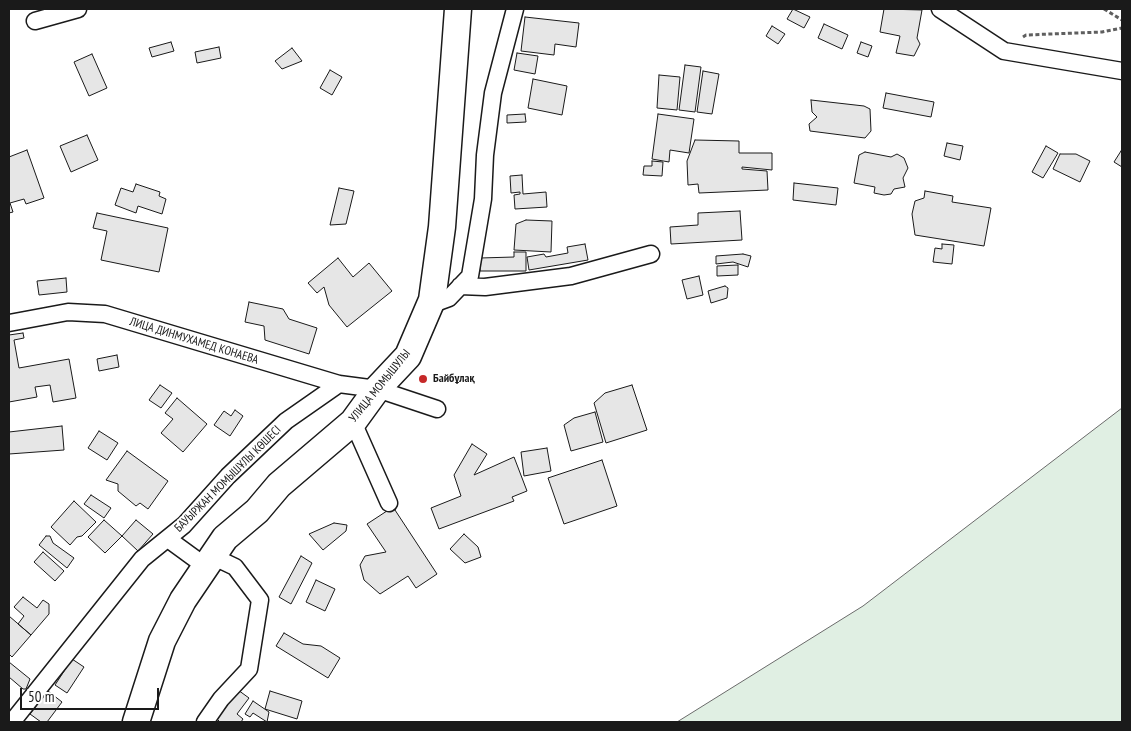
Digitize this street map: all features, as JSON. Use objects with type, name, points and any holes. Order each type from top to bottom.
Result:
[{"type":"main road","name":"УЛИЦА МОМЫШУЛЫ","points":[[136,722],[162,641],[183,600],[225,538],[257,511],[279,485],[353,422],[377,389],[408,356],[430,305],[442,227],[458,9]]},
{"type":"street","points":[[35,21],[78,9]]},
{"type":"street","points":[[430,305],[449,298],[470,276],[483,199],[485,155],[493,93],[515,9]]},
{"type":"street","points":[[940,9],[1004,51],[1122,71]]},
{"type":"street","points":[[460,286],[485,287],[571,276],[651,254]]},
{"type":"street","name":"ЛИЦА ДИНМУХАМЕД КОНАЕВА","points":[[9,323],[68,312],[105,314],[339,384],[377,389],[437,409]]},
{"type":"street","name":"БАУЫРЖАН МОМЫШҰЛЫ КӨШЕСІ","points":[[12,722],[142,559],[184,526],[228,476],[286,420],[339,384]]},
{"type":"street","points":[[353,422],[388,503]]},
{"type":"street","points":[[168,539],[210,561],[235,566],[260,600],[250,669],[221,699],[205,722]]},
{"type":"path","points":[[1104,9],[1122,20]]},
{"type":"path","points":[[1004,51],[1026,35],[1102,32],[1122,28]]},
{"type":"green space","points":[[1122,408],[1122,722],[677,722],[863,606]]},
{"type":"building","points":[[793,9],[810,17],[804,28],[787,19]]},
{"type":"building","points":[[884,9],[922,10],[917,38],[920,44],[914,56],[896,53],[900,36],[880,32]]},
{"type":"building","points":[[525,17],[579,23],[576,47],[555,44],[554,55],[521,51]]},
{"type":"building","points":[[824,24],[848,35],[842,49],[818,38]]},
{"type":"building","points":[[772,26],[785,34],[778,44],[766,36]]},
{"type":"building","points":[[171,42],[174,51],[152,57],[149,48]]},
{"type":"building","points":[[861,42],[872,46],[868,57],[857,53]]},
{"type":"building","points":[[219,47],[221,58],[197,63],[195,52]]},
{"type":"building","points":[[292,48],[302,61],[282,69],[275,61]]},
{"type":"building","points":[[517,53],[538,56],[535,74],[514,70]]},
{"type":"building","points":[[92,54],[107,88],[89,96],[74,62]]},
{"type":"building","points":[[685,65],[701,67],[695,112],[679,110]]},
{"type":"building","points":[[330,70],[342,77],[332,95],[320,88]]},
{"type":"building","points":[[703,71],[719,74],[712,114],[697,112]]},
{"type":"building","points":[[659,75],[680,77],[677,110],[657,108]]},
{"type":"building","points":[[533,79],[567,86],[562,115],[528,108]]},
{"type":"building","points":[[886,93],[934,102],[931,117],[883,108]]},
{"type":"building","points":[[811,100],[864,106],[870,109],[871,131],[865,138],[810,131],[809,124],[817,117],[812,112]]},
{"type":"building","points":[[525,114],[526,122],[507,123],[507,115]]},
{"type":"building","points":[[658,114],[694,119],[689,153],[670,150],[669,162],[652,159]]},
{"type":"building","points":[[87,135],[98,160],[71,172],[60,146]]},
{"type":"building","points":[[695,140],[739,141],[739,153],[772,153],[772,170],[742,167],[742,169],[767,171],[768,190],[699,193],[698,184],[688,185],[687,161]]},
{"type":"building","points":[[947,143],[963,146],[960,160],[944,156]]},
{"type":"building","points":[[1046,146],[1058,153],[1043,178],[1032,172]]},
{"type":"building","points":[[27,150],[44,198],[26,204],[24,199],[10,203],[13,212],[9,213],[9,157]]},
{"type":"building","points":[[1122,151],[1122,167],[1114,162]]},
{"type":"building","points":[[865,152],[891,157],[897,154],[904,158],[908,168],[903,178],[905,187],[894,189],[891,194],[884,195],[874,193],[875,187],[854,183],[859,155]]},
{"type":"building","points":[[1060,154],[1076,154],[1090,161],[1080,182],[1053,169]]},
{"type":"building","points":[[652,161],[663,162],[662,176],[643,175],[644,166],[652,166]]},
{"type":"building","points":[[522,175],[523,194],[546,192],[547,207],[515,209],[514,195],[520,194],[520,192],[511,193],[510,176]]},
{"type":"building","points":[[794,183],[838,188],[836,205],[793,200]]},
{"type":"building","points":[[136,184],[160,192],[159,196],[166,199],[162,214],[138,206],[136,213],[115,205],[121,188],[133,192]]},
{"type":"building","points":[[339,188],[354,191],[346,224],[330,225]]},
{"type":"building","points":[[925,191],[953,196],[952,202],[991,208],[984,246],[915,235],[912,214],[915,201],[924,198]]},
{"type":"building","points":[[740,211],[742,240],[671,244],[670,227],[698,225],[698,213]]},
{"type":"building","points":[[97,213],[168,228],[159,272],[101,260],[107,231],[93,228]]},
{"type":"building","points":[[526,220],[552,221],[551,252],[514,250],[516,224]]},
{"type":"building","points":[[585,244],[588,260],[529,270],[527,257],[544,254],[546,257],[568,253],[567,247]]},
{"type":"building","points":[[942,244],[954,245],[952,264],[933,262],[935,248],[942,249]]},
{"type":"building","points":[[514,252],[526,252],[526,271],[480,271],[480,258],[514,257]]},
{"type":"building","points":[[743,254],[751,256],[748,267],[733,262],[716,264],[716,256]]},
{"type":"building","points":[[338,258],[353,277],[369,263],[392,291],[347,327],[329,305],[324,287],[317,293],[308,283]]},
{"type":"building","points":[[738,265],[738,275],[717,276],[717,266]]},
{"type":"building","points":[[699,276],[703,295],[687,299],[682,280]]},
{"type":"building","points":[[66,278],[67,292],[39,295],[37,281]]},
{"type":"building","points":[[725,286],[728,288],[727,298],[711,303],[708,291]]},
{"type":"building","points":[[249,302],[283,309],[289,319],[317,328],[309,354],[265,340],[264,326],[245,322]]},
{"type":"building","points":[[23,333],[24,338],[14,340],[19,368],[69,359],[76,398],[53,402],[50,385],[35,387],[37,397],[9,402],[9,335]]},
{"type":"building","points":[[117,355],[119,367],[99,371],[97,359]]},
{"type":"building","points":[[160,385],[172,393],[161,408],[149,400]]},
{"type":"building","points":[[632,385],[647,430],[606,443],[594,403],[605,393]]},
{"type":"building","points":[[177,398],[207,424],[183,452],[161,433],[173,419],[165,413]]},
{"type":"building","points":[[235,410],[243,416],[230,436],[214,425],[224,411],[231,416]]},
{"type":"building","points":[[595,412],[603,442],[571,451],[564,425],[574,418]]},
{"type":"building","points":[[62,426],[64,450],[9,454],[9,432]]},
{"type":"building","points":[[99,431],[118,443],[107,460],[88,448]]},
{"type":"building","points":[[472,444],[487,454],[474,475],[514,457],[527,491],[512,497],[514,501],[439,529],[431,508],[461,496],[454,475]]},
{"type":"building","points":[[547,448],[551,471],[524,476],[521,452]]},
{"type":"building","points":[[127,451],[168,481],[148,509],[140,503],[136,506],[118,491],[118,484],[106,480]]},
{"type":"building","points":[[602,460],[617,506],[564,524],[548,478]]},
{"type":"building","points":[[91,495],[111,508],[104,518],[84,504]]},
{"type":"building","points":[[74,501],[96,522],[70,545],[51,527]]},
{"type":"building","points":[[393,507],[437,574],[416,588],[408,576],[380,594],[364,580],[360,565],[365,556],[386,552],[367,524]]},
{"type":"building","points":[[104,520],[122,536],[105,553],[88,537]]},
{"type":"building","points":[[136,520],[153,534],[138,551],[122,536]]},
{"type":"building","points":[[334,523],[347,525],[346,531],[323,550],[309,534]]},
{"type":"building","points":[[464,534],[478,547],[481,557],[465,563],[450,549]]},
{"type":"building","points":[[46,536],[50,536],[53,543],[74,558],[67,568],[39,545]]},
{"type":"building","points":[[43,552],[64,571],[55,581],[34,562]]},
{"type":"building","points":[[301,556],[312,563],[291,604],[279,597]]},
{"type":"building","points":[[316,580],[335,589],[325,611],[306,602]]},
{"type":"building","points":[[23,597],[37,608],[43,600],[49,604],[49,614],[31,635],[18,624],[24,616],[14,607]]},
{"type":"building","points":[[9,616],[31,635],[12,657],[9,654]]},
{"type":"building","points":[[284,633],[303,644],[321,646],[340,658],[328,678],[276,646]]},
{"type":"building","points":[[72,659],[84,667],[67,693],[55,685]]},
{"type":"building","points":[[9,662],[30,679],[26,689],[23,689],[9,677]]},
{"type":"building","points":[[238,690],[249,698],[237,714],[243,719],[241,722],[220,722],[217,719]]},
{"type":"building","points":[[48,691],[62,702],[47,722],[41,722],[30,714]]},
{"type":"building","points":[[270,691],[302,701],[297,719],[265,709]]},
{"type":"building","points":[[253,701],[269,712],[267,722],[253,713],[250,717],[245,714]]},
{"type":"place","name":"Байбұлақ","points":[[423,379]]}]
